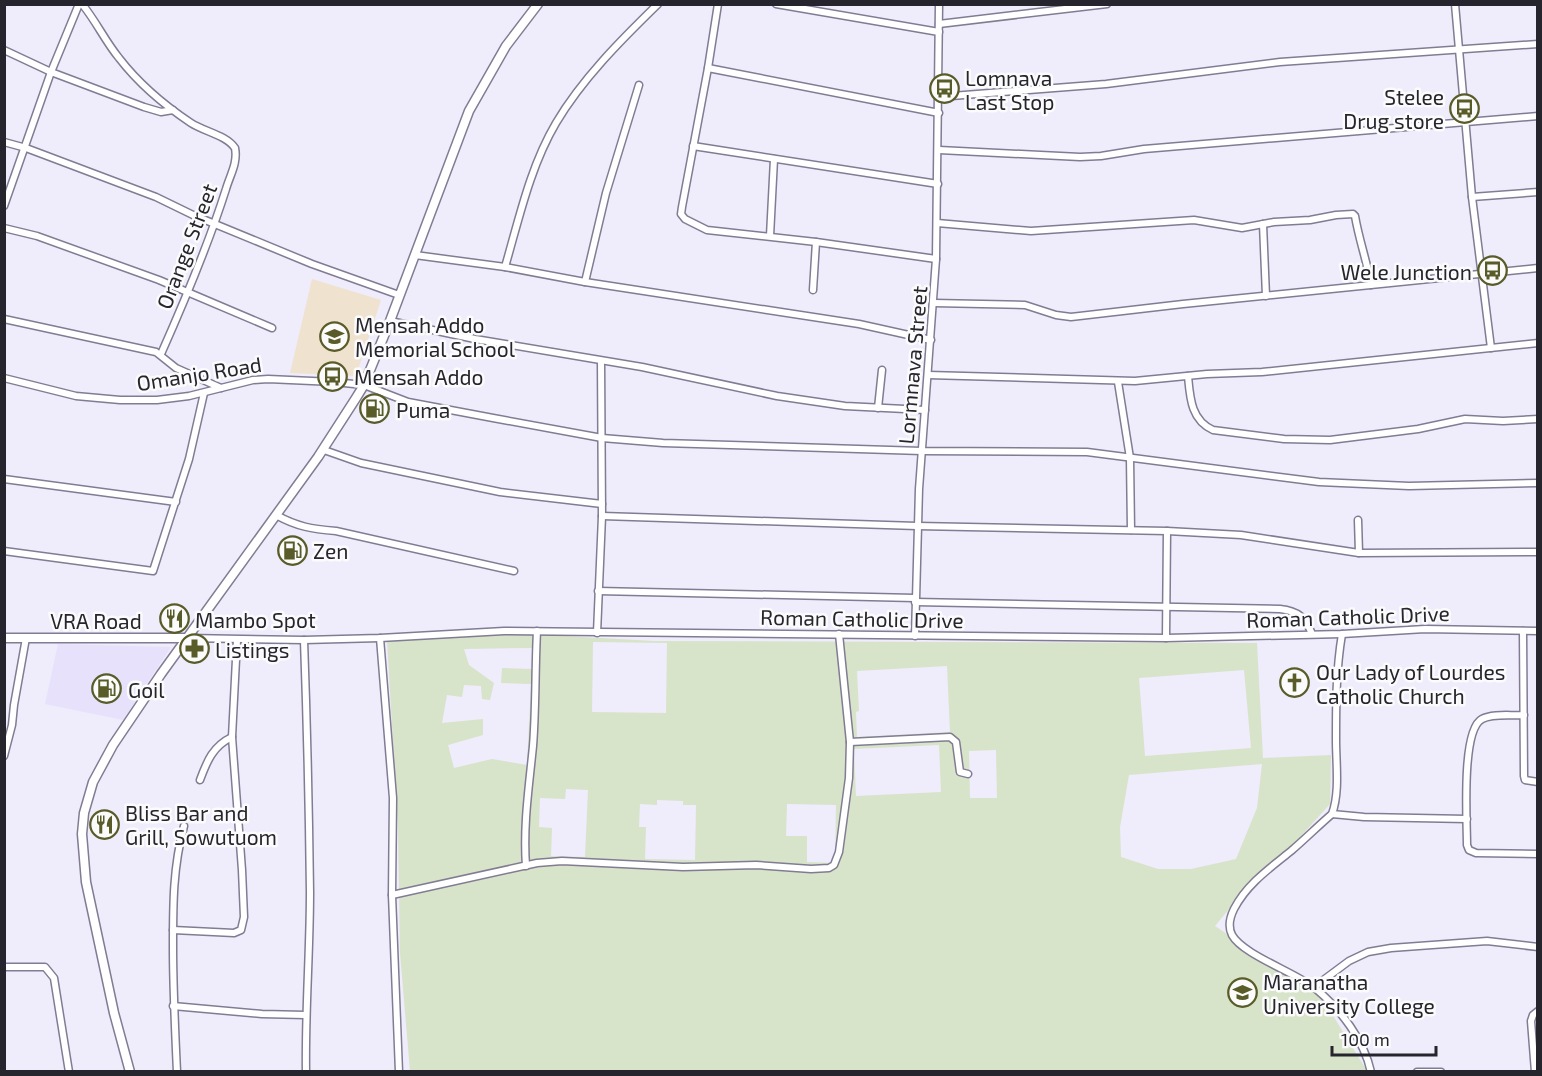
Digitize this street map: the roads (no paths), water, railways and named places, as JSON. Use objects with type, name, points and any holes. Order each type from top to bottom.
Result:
[{"type":"main road","points":[[130,1071],[114,1013],[89,902],[82,834],[84,813],[93,782],[98,770],[137,709],[324,450],[364,385],[478,92],[506,46],[538,4]]},
{"type":"main road","name":"VRA Road","points":[[4,638],[187,638]]},
{"type":"street","points":[[4,206],[51,72],[80,4],[98,25],[118,57],[145,86],[173,110]]},
{"type":"street","points":[[505,267],[533,173],[556,123],[602,63],[658,4]]},
{"type":"street","points":[[718,4],[682,207],[681,214],[685,219],[707,230],[770,236],[936,259]]},
{"type":"street","points":[[776,4],[939,28],[1107,4]]},
{"type":"street","name":"Lormnava Street","points":[[915,636],[917,526],[936,259],[939,4]]},
{"type":"street","points":[[1455,4],[1464,122],[1491,348]]},
{"type":"street","points":[[939,97],[1106,84],[1261,64],[1538,44]]},
{"type":"street","points":[[4,50],[51,72],[155,111],[173,110]]},
{"type":"street","points":[[708,68],[939,113]]},
{"type":"street","points":[[585,282],[606,194],[639,85]]},
{"type":"street","name":"Orange Street","points":[[161,354],[215,223],[236,154],[235,148],[228,141],[202,129],[173,110]]},
{"type":"street","points":[[939,150],[1091,157],[1144,148],[1538,116]]},
{"type":"street","points":[[4,142],[26,147],[156,197],[312,264],[399,295]]},
{"type":"street","points":[[693,146],[938,184]]},
{"type":"street","points":[[770,236],[774,159]]},
{"type":"street","points":[[1472,197],[1538,192]]},
{"type":"street","points":[[937,223],[1031,231],[1194,220],[1233,228],[1277,221],[1354,215],[1366,254],[1371,285]]},
{"type":"street","points":[[1263,224],[1266,296]]},
{"type":"street","points":[[4,228],[37,236],[159,280],[272,328]]},
{"type":"street","points":[[813,291],[816,242]]},
{"type":"street","points":[[415,255],[505,267],[585,282],[859,324],[931,340]]},
{"type":"street","points":[[934,303],[1025,305],[1056,315],[1071,317],[1538,268]]},
{"type":"street","points":[[4,319],[161,354],[176,368],[221,388]]},
{"type":"street","points":[[390,321],[777,396],[845,406],[925,410]]},
{"type":"street","points":[[928,375],[1118,382],[1282,370],[1538,343]]},
{"type":"street","points":[[597,633],[602,516],[601,361]]},
{"type":"street","points":[[878,408],[882,370]]},
{"type":"street","points":[[1188,376],[1191,407],[1213,430],[1284,439],[1342,439],[1418,429],[1465,419],[1503,421],[1538,418]]},
{"type":"street","name":"Omanjo Road","points":[[4,378],[54,391],[101,399],[157,400],[204,393],[253,380],[277,378],[364,385],[408,402],[602,438],[699,444],[922,451],[1087,453],[1319,482],[1409,486],[1538,483]]},
{"type":"street","points":[[1118,382],[1130,458],[1131,530]]},
{"type":"street","points":[[4,551],[152,571],[176,502],[198,426],[204,393]]},
{"type":"street","points":[[324,450],[361,463],[500,492],[602,504]]},
{"type":"street","points":[[4,480],[176,502]]},
{"type":"street","points":[[276,515],[307,528],[336,531],[380,543],[514,571]]},
{"type":"street","points":[[602,516],[1167,531],[1241,536],[1359,553],[1538,552]]},
{"type":"street","points":[[1358,520],[1359,553]]},
{"type":"street","points":[[1166,638],[1167,531]]},
{"type":"street","points":[[598,591],[1294,611],[1305,620],[1312,634]]},
{"type":"street","name":"Roman Catholic Drive","points":[[187,638],[304,640],[504,631],[1166,638],[1342,634],[1425,629],[1538,631]]},
{"type":"street","points":[[526,866],[524,843],[526,800],[533,746],[537,631]]},
{"type":"street","points":[[1523,631],[1525,780],[1538,782]]},
{"type":"street","points":[[392,895],[526,866],[562,861],[683,867],[756,865],[829,868],[834,865],[839,852],[849,778],[850,742],[839,634]]},
{"type":"street","points":[[1342,634],[1336,679],[1336,787],[1332,814],[1256,880],[1235,907],[1230,922],[1237,942],[1314,987],[1329,1000],[1361,1044],[1371,1071]]},
{"type":"street","points":[[4,756],[12,725],[26,638]]},
{"type":"street","points":[[380,638],[393,798],[392,895],[399,1071]]},
{"type":"street","points":[[173,930],[234,933],[241,930],[244,917],[232,737],[237,640]]},
{"type":"street","points":[[304,640],[310,894],[305,1014],[306,1071]]},
{"type":"street","points":[[1524,715],[1484,718],[1476,726],[1468,752],[1467,845],[1469,850],[1476,853],[1538,854]]},
{"type":"street","points":[[200,780],[211,754],[218,745],[232,737]]},
{"type":"street","points":[[850,742],[950,737],[956,742],[960,772],[968,774]]},
{"type":"street","points":[[1332,814],[1364,817],[1467,819]]},
{"type":"street","points":[[177,1071],[173,1006],[174,876],[184,826]]},
{"type":"street","points":[[1314,987],[1349,960],[1368,952],[1391,948],[1487,941],[1538,947]]},
{"type":"street","points":[[4,967],[45,967],[54,978],[69,1071]]},
{"type":"street","points":[[173,1006],[262,1014],[305,1014]]},
{"type":"street","points":[[1535,1071],[1531,1021],[1533,1015],[1538,1011]]},
{"type":"street","points":[[1417,1071],[1441,1071]]},
{"type":"place","name":"Lomnava Last Stop","points":[[944,89]]},
{"type":"place","name":"Stelee Drug store","points":[[1465,108]]},
{"type":"place","name":"Wele Junction","points":[[1493,271]]},
{"type":"place","name":"Mensah Addo Memorial School","points":[[334,336]]},
{"type":"place","name":"Mensah Addo","points":[[333,376]]},
{"type":"place","name":"Puma","points":[[375,409]]},
{"type":"place","name":"Zen","points":[[292,550]]},
{"type":"place","name":"Mambo Spot","points":[[174,619]]},
{"type":"place","name":"Listings","points":[[194,649]]},
{"type":"place","name":"Our Lady of Lourdes Catholic Church","points":[[1295,683]]},
{"type":"place","name":"Goil","points":[[107,689]]},
{"type":"place","name":"Bliss Bar and Grill, Sowutuom","points":[[104,824]]},
{"type":"place","name":"Maranatha University College","points":[[1242,993]]}]
